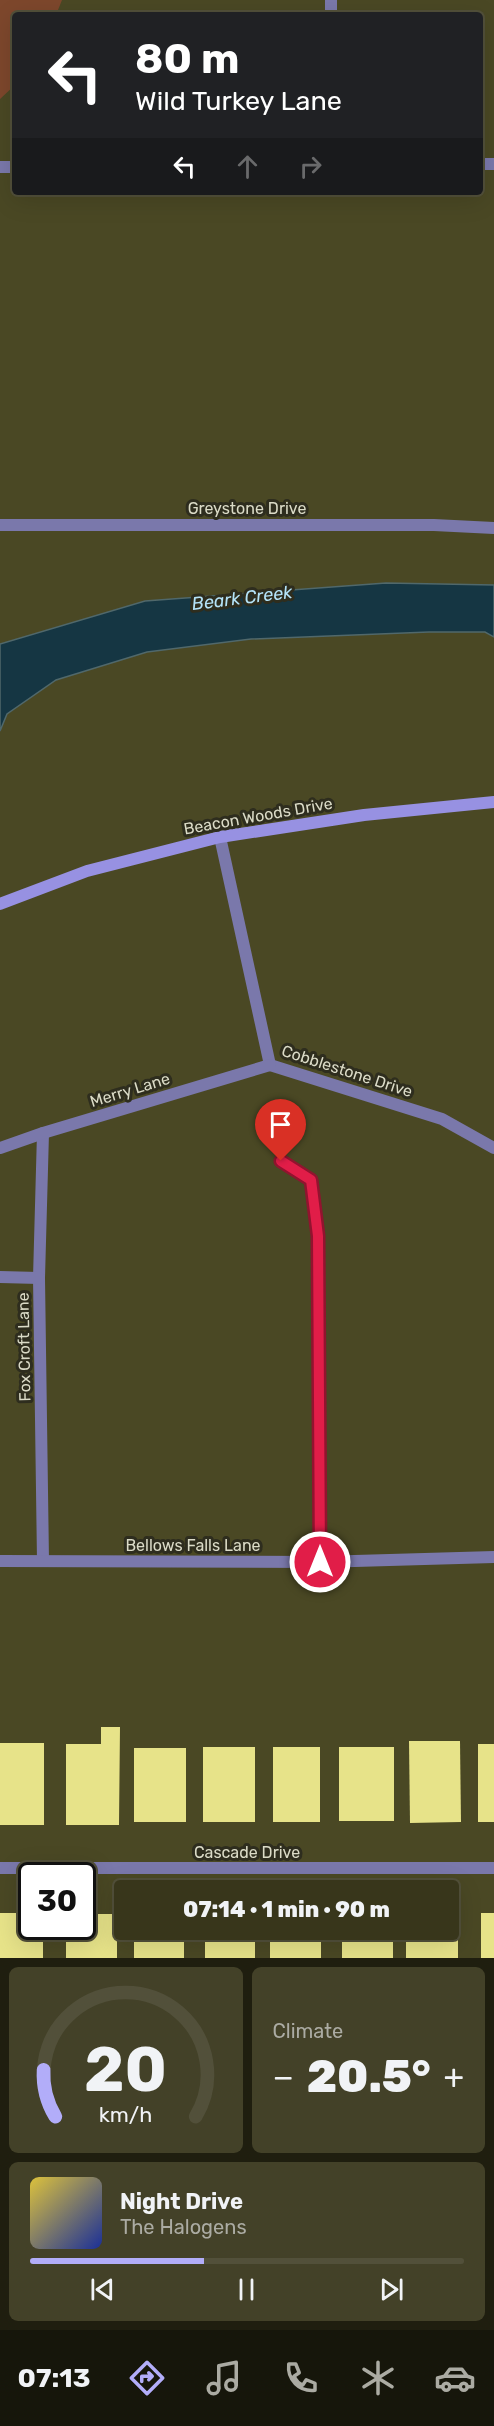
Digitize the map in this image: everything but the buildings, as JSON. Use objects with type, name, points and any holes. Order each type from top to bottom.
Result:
[{"type":"street","name":"Greystone Drive","points":[[0,525],[434,525],[494,528]]},
{"type":"street","name":"Beacon Woods Drive","points":[[0,904],[87,871],[220,837],[364,814],[494,802]]},
{"type":"street","name":"Cobblestone Drive","points":[[220,837],[270,1065],[442,1119],[494,1148]]},
{"type":"street","name":"Merry Lane","points":[[0,1148],[270,1065]]},
{"type":"street","name":"Fox Croft Lane","points":[[44,1133],[39,1278],[44,1561]]},
{"type":"street","points":[[281,1161],[311,1180],[318,1236],[320,1562]]},
{"type":"street","points":[[0,1277],[39,1278]]},
{"type":"street","name":"Bellows Falls Lane","points":[[0,1561],[320,1562],[494,1557]]},
{"type":"street","name":"Cascade Drive","points":[[0,1868],[494,1868]]},
{"type":"shaded area","points":[[0,0],[62,0],[57,12],[12,12],[12,88],[0,99]]},
{"type":"water","name":"Beark Creek","points":[[386,583],[494,585],[494,637],[485,632],[429,632],[251,639],[147,652],[56,680],[7,714],[0,731],[0,644],[145,601]]},
{"type":"route","points":[[281,1161],[311,1180],[318,1236],[320,1562]]}]
